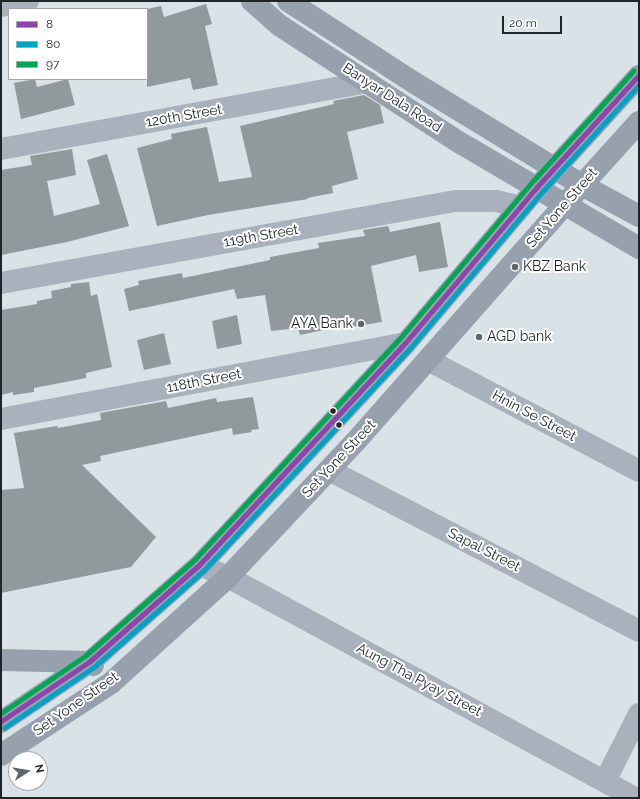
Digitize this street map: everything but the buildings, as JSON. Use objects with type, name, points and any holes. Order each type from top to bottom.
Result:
[{"type":"main road","name":"Banyar Dala Road","points":[[252,1],[279,25],[458,141],[564,205]]},
{"type":"main road","name":"Banyar Dala Road","points":[[291,3],[413,82],[582,185]]},
{"type":"main road","points":[[279,25],[291,3]]},
{"type":"main road","name":"Set Yone Street","points":[[1,722],[90,662],[200,565],[406,344],[521,206],[639,76]]},
{"type":"main road","name":"Set Yone Street","points":[[1,755],[110,683],[228,577],[329,470],[639,122]]},
{"type":"main road","points":[[582,185],[639,216]]},
{"type":"main road","points":[[564,205],[639,248]]},
{"type":"main road","points":[[1,660],[90,662],[110,683]]},
{"type":"street","points":[[1,6],[28,1]]},
{"type":"street","name":"120th Street","points":[[1,149],[368,82]]},
{"type":"street","name":"119th Street","points":[[1,283],[455,201],[496,201],[521,206]]},
{"type":"street","name":"118th Street","points":[[1,419],[406,344]]},
{"type":"street","name":"Hnin Se Street","points":[[428,360],[639,472]]},
{"type":"street","name":"Sapal Street","points":[[329,470],[639,631]]},
{"type":"street","name":"Aung Tha Pyay Street","points":[[200,565],[228,577],[635,798]]},
{"type":"street","points":[[605,781],[639,714]]},
{"type":"transit line","name":"97","points":[[1,714],[86,656],[195,560],[401,338],[531,184],[634,71]]},
{"type":"transit line","name":"8","points":[[1,722],[90,662],[200,565],[406,343],[536,189],[639,76]]},
{"type":"transit line","name":"80","points":[[5,728],[95,667],[205,570],[411,348],[541,194],[639,86]]},
{"type":"place","name":"KBZ Bank","points":[[515,267]]},
{"type":"place","name":"AYA Bank","points":[[361,324]]},
{"type":"place","name":"AGD bank","points":[[479,337]]}]
